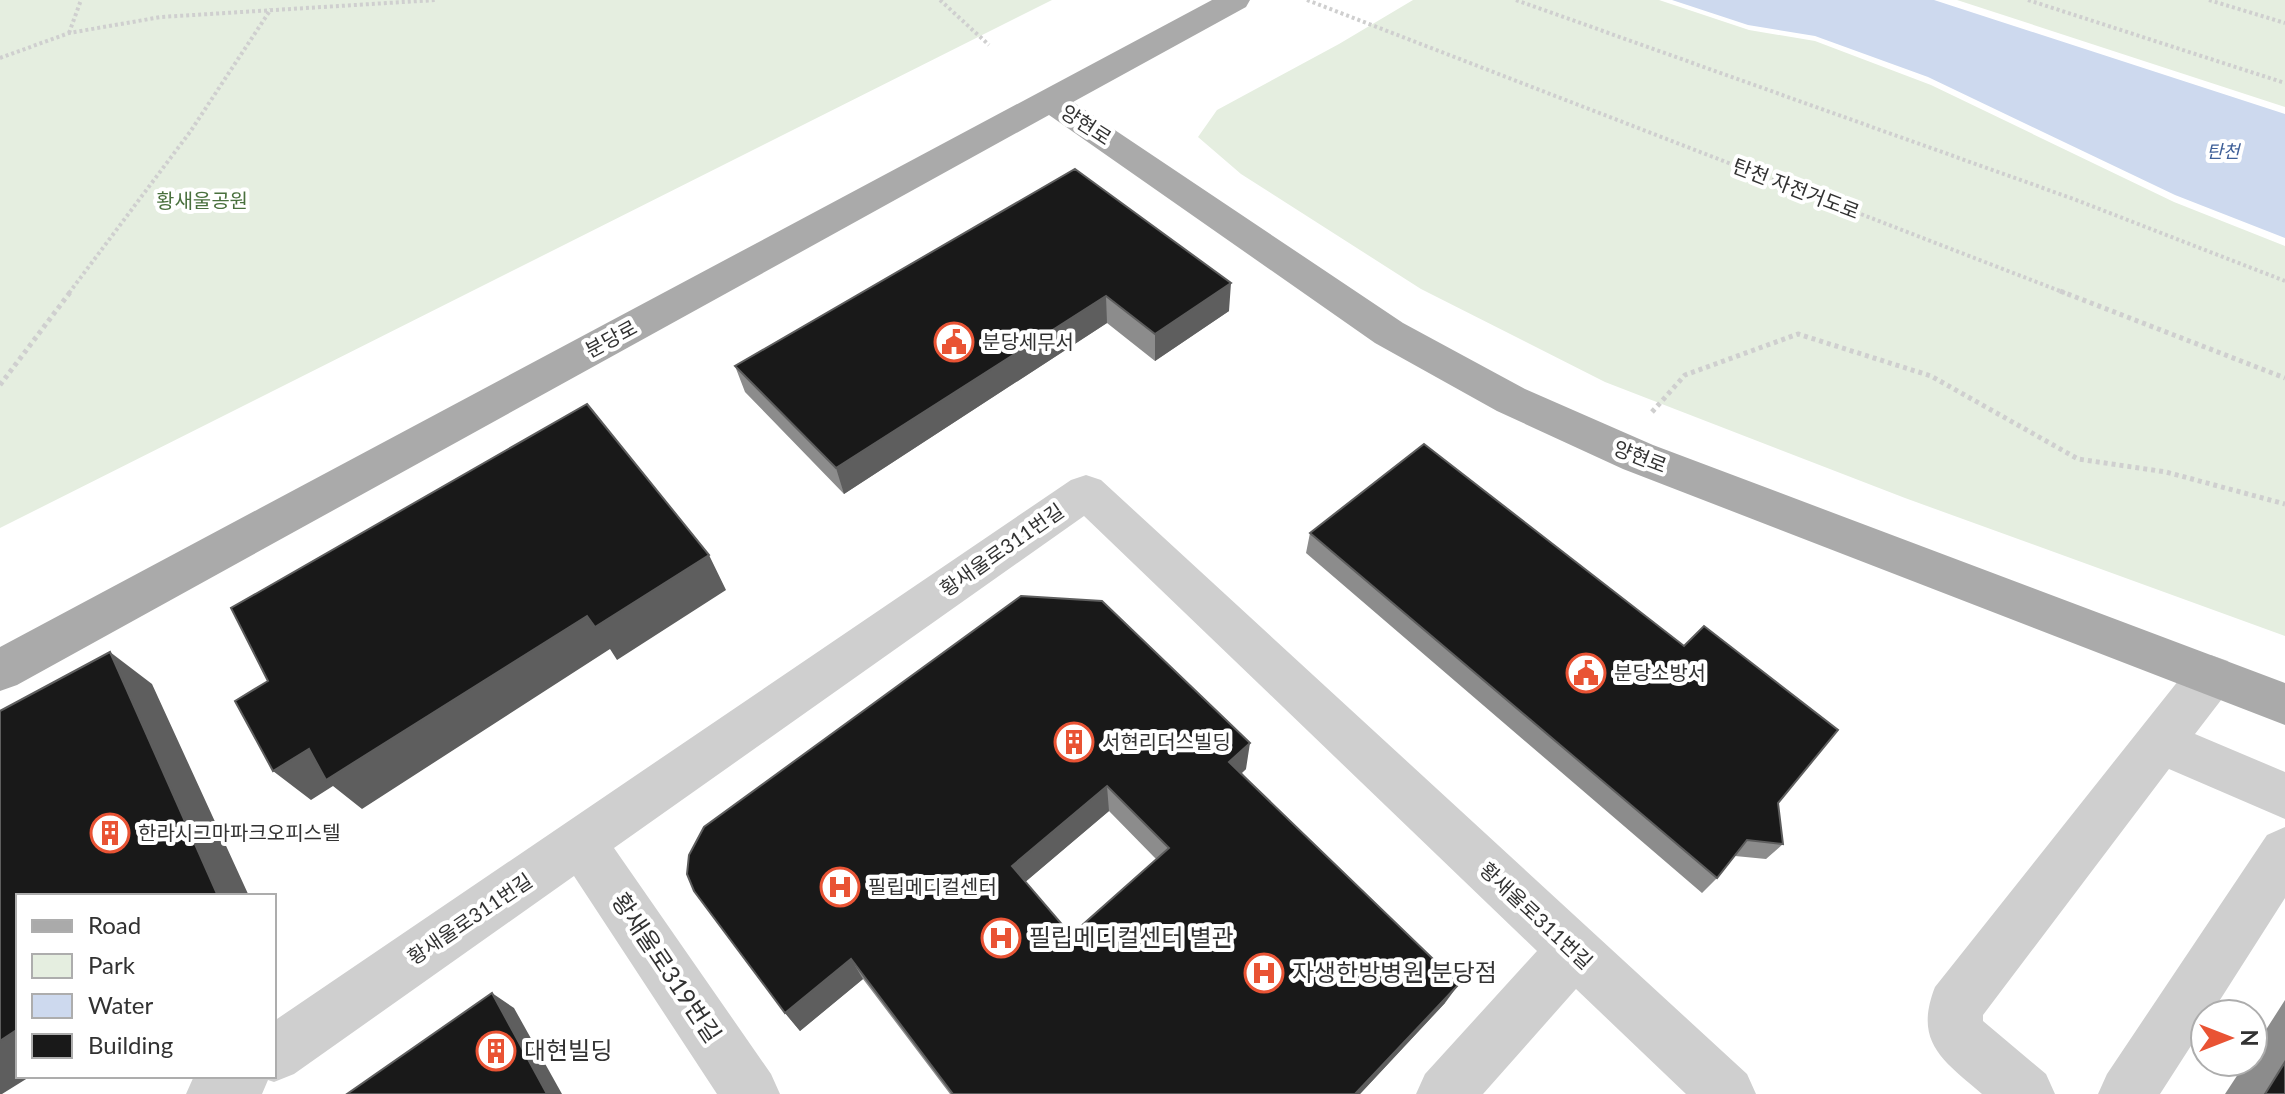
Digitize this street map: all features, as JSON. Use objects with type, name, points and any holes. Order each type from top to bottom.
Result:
[{"type":"main road","name":"분당로","points":[[0,670],[1228,4]]},
{"type":"main road","name":"양현로","points":[[1051,102],[1389,333],[1492,391],[1638,457],[2285,704]]},
{"type":"street","name":"황새울로311번길","points":[[276,1053],[1086,492],[1727,1094]]},
{"type":"street","points":[[2026,1094],[1956,1034],[1955,1007],[2211,676]]},
{"type":"street","points":[[2160,742],[2285,796]]},
{"type":"street","name":"황새울로319번길","points":[[581,843],[751,1094]]},
{"type":"street","points":[[2127,1094],[2285,852]]},
{"type":"street","points":[[1445,1094],[1573,952]]},
{"type":"street","points":[[215,1094],[238,1078]]},
{"type":"path","points":[[69,33],[81,0]]},
{"type":"path","points":[[0,58],[69,33],[161,17],[436,0]]},
{"type":"path","points":[[940,0],[989,45]]},
{"type":"path","name":"탄천 자전거도로","points":[[1307,0],[2285,378]]},
{"type":"path","points":[[1516,0],[2071,198],[2285,281]]},
{"type":"path","points":[[2028,0],[2285,83]]},
{"type":"path","points":[[2209,0],[2285,23]]},
{"type":"path","points":[[0,385],[190,132],[271,9]]},
{"type":"path","points":[[1652,412],[1685,375],[1798,334],[1931,376],[2078,459],[2166,472],[2285,504]]},
{"type":"green space","name":"황새울공원","points":[[0,0],[1052,0],[0,528]]},
{"type":"green space","points":[[1413,0],[1659,0],[1749,30],[1815,41],[1931,85],[2174,202],[2285,246],[2285,636],[1905,498],[1605,382],[1421,289],[1241,174],[1198,137],[1217,110]]},
{"type":"green space","points":[[1957,0],[2285,0],[2285,107]]},
{"type":"water","name":"탄천","points":[[1672,0],[1934,0],[2285,114],[2285,238],[2175,195],[1928,77],[1815,36],[1748,25]]},
{"type":"building","name":"분당세무서","points":[[1075,169],[1231,283],[1155,334],[1106,296],[836,468],[735,366]]},
{"type":"building","points":[[587,404],[709,555],[595,627],[587,616],[326,780],[309,749],[273,771],[235,701],[268,681],[231,608]]},
{"type":"building","name":"분당소방서","points":[[1424,444],[1684,646],[1704,626],[1838,730],[1778,803],[1783,844],[1747,840],[1717,878],[1310,533]]},
{"type":"building","points":[[1021,596],[1102,601],[1250,743],[1229,762],[1459,984],[1355,1094],[953,1094],[851,959],[785,1013],[694,891],[687,874],[689,855],[704,827]],"holes":[[[1107,786],[1169,848],[1071,935],[1012,866]]]},
{"type":"building","name":"한라시그마파크오피스텔","points":[[110,652],[217,894],[16,894],[16,1030],[0,1041],[0,711]]},
{"type":"building","name":"대현빌딩","points":[[492,993],[547,1094],[347,1094]]},
{"type":"building","points":[[2285,1062],[2285,1094],[2265,1094]]},
{"type":"place","name":"분당세무서","points":[[954,342]]},
{"type":"place","name":"분당소방서","points":[[1586,673]]},
{"type":"place","name":"서현리더스빌딩","points":[[1074,742]]},
{"type":"place","name":"한라시그마파크오피스텔","points":[[110,833]]},
{"type":"place","name":"필립메디컬센터","points":[[840,887]]},
{"type":"place","name":"필립메디컬센터 별관","points":[[1001,938]]},
{"type":"place","name":"자생한방병원 분당점","points":[[1264,973]]},
{"type":"place","name":"대현빌딩","points":[[496,1051]]}]
